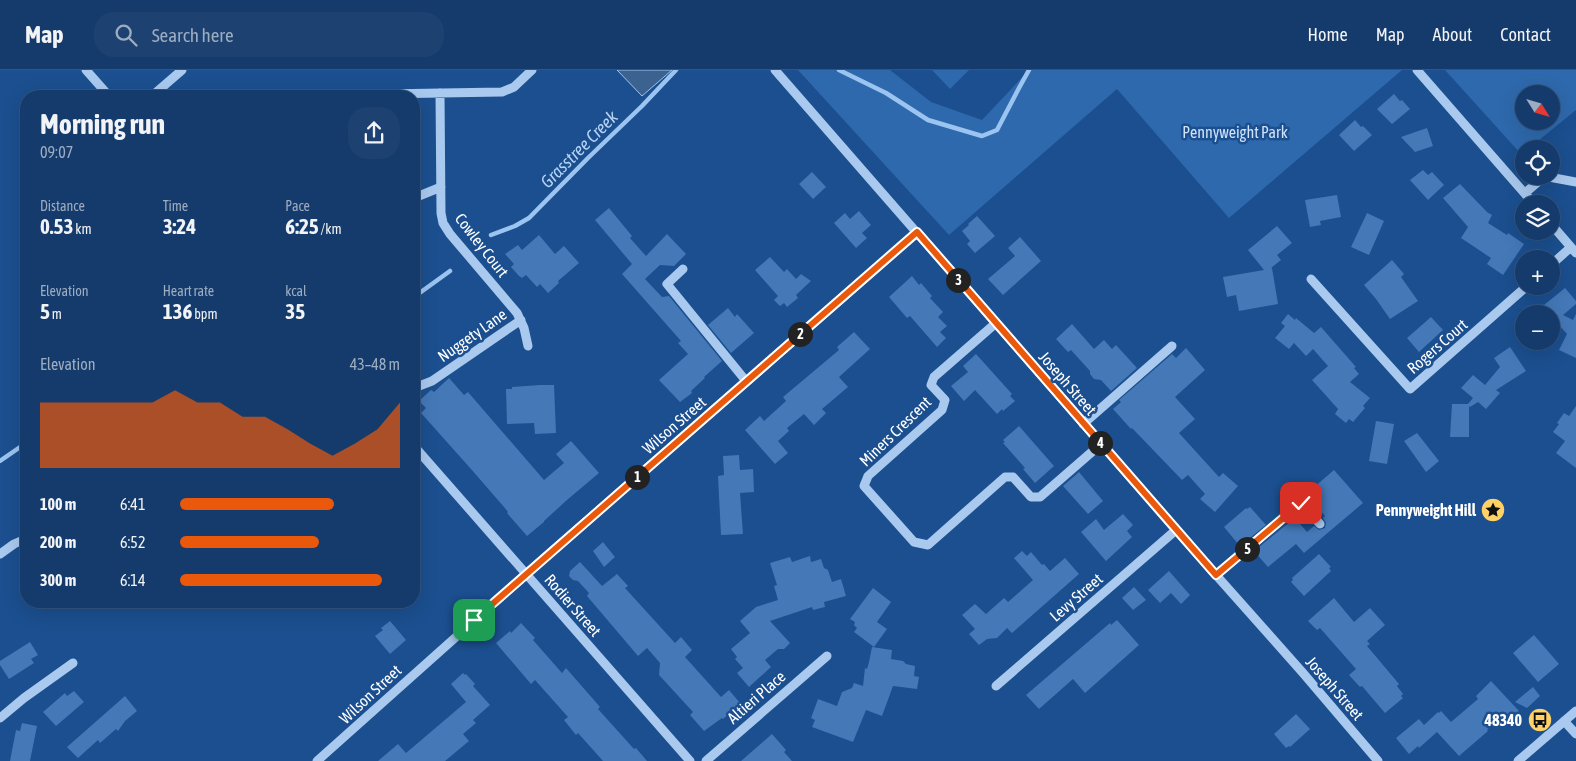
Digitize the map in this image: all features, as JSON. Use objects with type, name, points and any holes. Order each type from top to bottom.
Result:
[{"type":"street","points":[[86,70],[104,90]]},
{"type":"street","points":[[159,90],[182,70]]},
{"type":"street","points":[[420,93],[505,91],[517,85],[532,70]]},
{"type":"street","name":"Joseph Street","points":[[775,70],[1378,761]]},
{"type":"street","points":[[1417,70],[1524,193],[1540,180],[1549,177],[1576,182]]},
{"type":"street","name":"Cowley Court","points":[[440,93],[441,187],[442,213],[445,226],[509,302],[521,320],[528,346]]},
{"type":"street","points":[[420,196],[441,187]]},
{"type":"street","name":"Wilson Street","points":[[317,761],[422,666],[917,232]]},
{"type":"street","points":[[1560,235],[1573,250],[1560,259]]},
{"type":"street","points":[[683,269],[667,284],[746,381]]},
{"type":"street","name":"Rogers Court","points":[[1311,279],[1410,389],[1517,295]]},
{"type":"street","name":"Nuggety Lane","points":[[420,386],[432,381],[521,320]]},
{"type":"street","name":"Miners Crescent","points":[[996,323],[934,377],[931,385],[945,400],[942,410],[868,476],[864,486],[914,542],[928,545],[1005,477],[1013,477],[1031,497],[1040,497],[1101,444]]},
{"type":"street","points":[[1083,424],[1172,346]]},
{"type":"street","name":"Rodier Street","points":[[420,453],[690,761]]},
{"type":"street","points":[[1216,575],[1301,503],[1320,524]]},
{"type":"street","name":"Levy Street","points":[[996,686],[1176,530]]},
{"type":"street","points":[[0,554],[20,541]]},
{"type":"street","name":"Altieri Place","points":[[706,761],[826,656]]},
{"type":"street","points":[[0,718],[24,698],[73,663]]},
{"type":"street","points":[[1518,761],[1576,711]]},
{"type":"street","points":[[1564,721],[1576,734]]},
{"type":"green space","name":"Pennyweight Park","points":[[798,70],[890,70],[931,102],[982,120],[1029,70],[1402,70],[1229,218],[1117,89],[949,235]]},
{"type":"green space","points":[[932,70],[969,70],[950,89]]},
{"type":"green space","points":[[1445,70],[1576,70],[1576,110],[1560,123],[1560,85],[1515,85],[1515,130],[1551,130],[1539,140],[1515,140],[1515,147]]},
{"type":"shaded area","points":[[617,70],[672,70],[642,96]]},
{"type":"building","points":[[1394,94],[1410,109],[1392,124],[1377,109]]},
{"type":"building","points":[[1355,120],[1372,135],[1354,151],[1339,135]]},
{"type":"building","points":[[1427,128],[1433,146],[1415,152],[1401,137]]},
{"type":"building","points":[[1423,170],[1428,175],[1432,172],[1444,185],[1428,200],[1410,180]]},
{"type":"building","points":[[812,172],[826,187],[813,199],[799,184]]},
{"type":"building","points":[[1460,184],[1492,215],[1488,223],[1524,244],[1520,250],[1515,250],[1515,257],[1503,275],[1487,264],[1491,258],[1461,238],[1468,227],[1443,198]]},
{"type":"building","points":[[1337,195],[1341,217],[1320,221],[1321,225],[1310,227],[1305,200]]},
{"type":"building","points":[[609,208],[632,236],[630,238],[646,256],[667,234],[686,254],[674,266],[660,265],[645,279],[662,297],[669,296],[722,361],[704,377],[691,391],[692,393],[680,402],[659,380],[688,354],[678,343],[681,341],[622,274],[632,264],[595,220]]},
{"type":"building","points":[[859,211],[871,225],[862,233],[867,238],[856,248],[834,223],[845,213],[850,219]]},
{"type":"building","points":[[1367,213],[1384,221],[1369,255],[1351,247]]},
{"type":"building","points":[[977,216],[995,236],[975,253],[967,244],[970,241],[962,231]]},
{"type":"building","points":[[1277,226],[1292,243],[1277,255],[1281,260],[1271,268],[1278,304],[1239,311],[1236,295],[1227,297],[1223,277],[1264,270],[1248,250]]},
{"type":"building","points":[[539,235],[555,254],[564,246],[579,263],[558,281],[559,283],[548,293],[540,284],[537,287],[526,275],[522,278],[519,276],[511,267],[514,264],[505,254],[518,245],[522,250]]},
{"type":"building","points":[[1020,237],[1041,261],[1003,295],[988,279],[1015,256],[1008,248]]},
{"type":"building","points":[[770,257],[784,272],[787,269],[796,279],[801,274],[811,281],[796,295],[798,298],[787,307],[784,303],[780,306],[774,300],[778,296],[755,270]]},
{"type":"building","points":[[1392,260],[1404,274],[1401,277],[1418,301],[1390,319],[1364,285]]},
{"type":"building","points":[[912,276],[919,285],[921,283],[932,296],[930,298],[943,312],[938,317],[947,326],[940,332],[946,338],[937,347],[910,316],[907,318],[889,297]]},
{"type":"building","points":[[1565,288],[1576,301],[1576,304],[1563,315],[1573,320],[1576,314],[1576,358],[1559,350],[1567,334],[1560,326],[1560,305],[1544,305],[1556,295],[1560,295],[1560,292]]},
{"type":"building","points":[[728,308],[735,317],[737,314],[754,333],[731,353],[708,325]]},
{"type":"building","points":[[1288,314],[1314,333],[1321,327],[1356,367],[1354,368],[1359,374],[1350,382],[1370,398],[1363,406],[1365,408],[1353,422],[1349,419],[1346,423],[1335,414],[1338,409],[1312,380],[1328,366],[1313,349],[1306,356],[1294,343],[1289,349],[1275,338],[1285,326],[1281,323]]},
{"type":"building","points":[[1431,317],[1443,330],[1419,352],[1407,338]]},
{"type":"building","points":[[1072,324],[1094,349],[1104,340],[1112,349],[1116,345],[1137,368],[1111,391],[1101,380],[1094,379],[1090,371],[1071,350],[1068,352],[1056,339]]},
{"type":"building","points":[[854,332],[870,349],[839,377],[848,387],[822,409],[826,413],[814,425],[804,414],[787,428],[789,431],[778,441],[788,453],[775,464],[745,430],[760,416],[764,421],[786,401],[783,397],[839,350],[837,347]]},
{"type":"building","points":[[1510,347],[1526,371],[1496,390],[1500,393],[1486,409],[1478,402],[1469,406],[1469,437],[1450,437],[1452,404],[1468,404],[1473,398],[1461,388],[1473,375],[1485,385],[1500,367],[1494,358]]},
{"type":"building","points":[[1186,348],[1205,370],[1175,397],[1195,419],[1179,433],[1219,477],[1223,473],[1238,486],[1215,512],[1200,499],[1205,494],[1188,475],[1182,480],[1113,409],[1121,402],[1119,400],[1172,354],[1176,358]]},
{"type":"building","points":[[976,354],[1012,394],[1010,396],[1015,401],[997,414],[975,390],[964,401],[951,386],[968,372],[963,366]]},
{"type":"building","points":[[449,378],[464,395],[468,392],[544,480],[564,463],[556,454],[571,441],[599,473],[527,536],[504,507],[421,413],[426,408],[420,400],[431,390],[434,392]]},
{"type":"building","points":[[554,385],[556,433],[535,434],[534,423],[507,424],[506,389]]},
{"type":"building","points":[[1576,406],[1576,468],[1556,453],[1565,441],[1553,432],[1564,413],[1569,416]]},
{"type":"building","points":[[1376,421],[1394,424],[1387,464],[1369,461]]},
{"type":"building","points":[[1019,426],[1054,466],[1035,483],[1023,469],[1025,468],[1003,443],[1005,442],[1003,440]]},
{"type":"building","points":[[1417,433],[1439,461],[1426,472],[1404,441]]},
{"type":"building","points":[[739,455],[740,470],[753,469],[754,492],[740,493],[743,534],[721,535],[718,476],[724,475],[723,456]]},
{"type":"building","points":[[1334,470],[1363,503],[1304,553],[1296,544],[1268,567],[1254,551],[1295,518],[1307,532],[1314,526],[1319,530],[1325,528],[1326,523],[1323,518],[1325,516],[1306,494]]},
{"type":"building","points":[[1079,472],[1103,501],[1088,514],[1063,486]]},
{"type":"building","points":[[1250,507],[1266,525],[1239,545],[1224,527],[1246,508]]},
{"type":"building","points":[[1123,514],[1133,525],[1127,531],[1132,537],[1106,561],[1081,532],[1096,519],[1104,530]]},
{"type":"building","points":[[603,542],[615,557],[604,567],[593,551]]},
{"type":"building","points":[[1022,551],[1027,556],[1031,552],[1050,571],[1065,558],[1079,574],[1012,633],[1007,628],[997,638],[987,639],[979,645],[969,634],[975,629],[962,615],[975,604],[986,614],[1004,598],[1008,602],[1033,580],[1014,558]]},
{"type":"building","points":[[1319,554],[1331,567],[1329,568],[1331,571],[1304,596],[1291,582],[1292,578]]},
{"type":"building","points":[[810,556],[811,562],[821,559],[824,568],[828,570],[832,582],[841,579],[846,596],[824,602],[825,607],[813,610],[812,607],[770,621],[790,643],[784,649],[778,649],[765,660],[771,667],[749,687],[737,673],[743,668],[735,659],[737,657],[731,649],[750,633],[740,621],[756,607],[778,600],[774,586],[777,585],[770,563],[790,557],[792,562]]},
{"type":"building","points":[[580,562],[602,586],[617,574],[628,586],[625,588],[675,643],[681,637],[692,650],[685,657],[721,697],[729,690],[740,703],[723,719],[704,731],[690,715],[693,712],[659,675],[660,663],[647,648],[638,656],[587,596],[589,593],[578,581],[573,580],[569,576],[570,571]]},
{"type":"building","points":[[1169,571],[1190,595],[1181,604],[1171,593],[1160,603],[1148,590]]},
{"type":"building","points":[[1134,587],[1146,600],[1133,610],[1122,598]]},
{"type":"building","points":[[873,588],[891,602],[877,622],[887,629],[874,647],[854,632],[857,628],[854,625],[855,622],[850,619]]},
{"type":"building","points":[[1334,598],[1354,622],[1370,608],[1385,625],[1367,641],[1370,644],[1367,646],[1399,684],[1397,686],[1403,694],[1401,696],[1403,698],[1385,713],[1362,686],[1360,687],[1349,675],[1356,669],[1320,628],[1317,630],[1308,621]]},
{"type":"building","points":[[1117,620],[1139,645],[1085,693],[1073,679],[1039,709],[1026,695],[1110,623],[1111,625]]},
{"type":"building","points":[[390,621],[406,640],[390,654],[375,636]]},
{"type":"building","points":[[521,623],[535,638],[533,640],[562,673],[566,668],[600,707],[598,709],[647,761],[603,761],[578,733],[576,735],[564,720],[568,717],[535,680],[531,684],[496,643],[510,631],[511,633]]},
{"type":"building","points":[[1534,635],[1559,664],[1538,682],[1513,653]]},
{"type":"building","points":[[30,642],[38,655],[31,659],[34,663],[9,679],[0,665],[0,661]]},
{"type":"building","points":[[872,647],[892,650],[891,659],[915,666],[914,676],[919,677],[917,689],[893,686],[882,716],[866,710],[853,742],[812,727],[815,720],[811,718],[818,699],[837,706],[842,692],[852,688],[854,683],[863,686],[865,668],[867,669]]},
{"type":"building","points":[[463,673],[475,684],[473,686],[490,705],[473,720],[476,723],[463,734],[469,741],[445,761],[378,761],[398,744],[406,753],[466,702],[451,684]]},
{"type":"building","points":[[1491,681],[1519,711],[1510,720],[1504,714],[1488,731],[1459,756],[1437,732],[1409,754],[1396,738],[1419,719],[1424,725],[1441,711],[1451,722],[1478,699],[1476,696]]},
{"type":"building","points":[[1533,687],[1540,696],[1527,708],[1515,702]]},
{"type":"building","points":[[74,691],[84,702],[56,726],[43,712],[65,693],[67,696]]},
{"type":"building","points":[[125,696],[137,711],[125,721],[118,731],[116,729],[100,743],[98,740],[78,758],[67,747]]},
{"type":"building","points":[[1296,714],[1310,729],[1290,747],[1286,748],[1274,734]]},
{"type":"building","points":[[22,723],[37,726],[30,761],[10,761],[16,730],[20,731]]},
{"type":"building","points":[[772,734],[786,750],[784,752],[792,761],[741,761]]},
{"type":"waterway","name":"Grasstree Creek","points":[[491,235],[515,226],[529,218],[676,70]]},
{"type":"waterway","points":[[839,70],[886,93],[928,120],[982,136],[997,130],[1029,70]]},
{"type":"waterway","name":"Grasstree Creek","points":[[420,293],[450,271]]},
{"type":"waterway","name":"Grasstree Creek","points":[[0,461],[20,447]]},
{"type":"place","name":"Pennyweight Hill","points":[[1493,510]]},
{"type":"place","name":"48340","points":[[1540,720]]},
{"type":"route","points":[[474,620],[917,232],[1216,575],[1301,503]]}]
